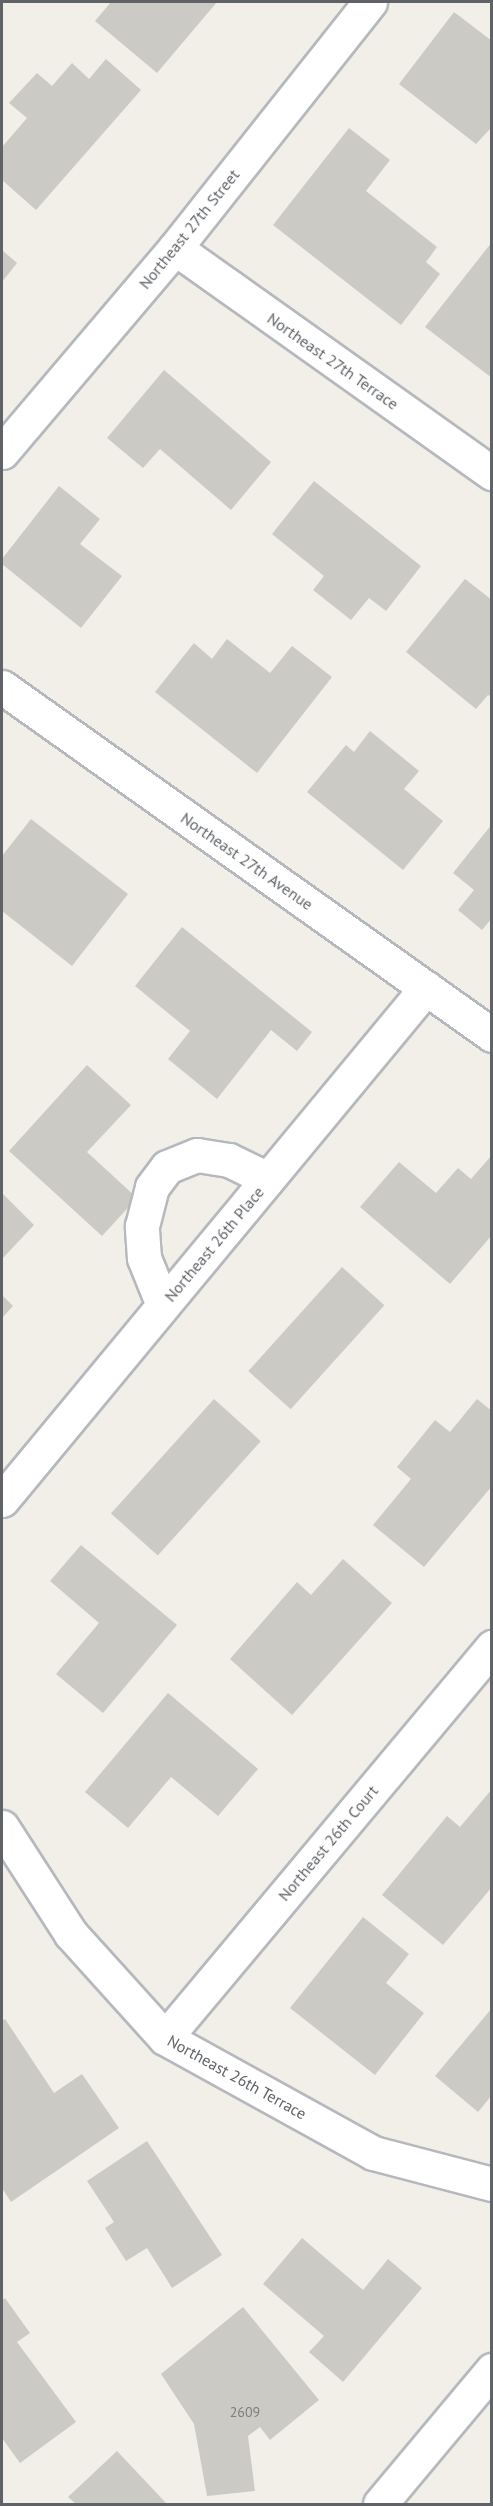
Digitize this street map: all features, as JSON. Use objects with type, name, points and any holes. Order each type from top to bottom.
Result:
[{"type":"street","name":"Northeast 27th Street","points":[[2,452],[175,248],[370,2]]},
{"type":"street","name":"Northeast 27th Terrace","points":[[175,248],[492,473]]},
{"type":"street","name":"Northeast 27th Avenue","points":[[2,687],[492,1035]]},
{"type":"street","name":"Northeast 26th Place","points":[[2,1500],[426,988]]},
{"type":"street","points":[[163,1305],[144,1258],[142,1226],[152,1187],[167,1167],[197,1155],[230,1160],[268,1179]]},
{"type":"street","name":"Northeast 26th Court","points":[[165,2038],[492,1647]]},
{"type":"street","name":"Northeast 26th Terrace","points":[[2,1827],[71,1934],[165,2038],[373,2153],[492,2184]]},
{"type":"street","points":[[380,2505],[492,2370]]},
{"type":"building","points":[[111,2],[217,2],[157,73],[95,21]]},
{"type":"building","points":[[454,12],[492,41],[492,127],[476,144],[399,84]]},
{"type":"building","points":[[106,59],[141,90],[36,210],[2,180],[2,147],[27,118],[9,103],[37,73],[52,86],[72,63],[89,79]]},
{"type":"building","points":[[349,128],[390,160],[366,191],[437,247],[426,262],[440,274],[401,325],[273,225]]},
{"type":"building","points":[[492,242],[492,378],[425,327]]},
{"type":"building","points":[[2,250],[17,263],[2,282]]},
{"type":"building","points":[[164,370],[271,462],[231,510],[160,449],[143,468],[107,438]]},
{"type":"building","points":[[314,481],[421,566],[386,611],[369,598],[351,620],[313,590],[324,576],[272,534]]},
{"type":"building","points":[[59,486],[100,519],[80,544],[122,576],[81,628],[2,564],[2,559]]},
{"type":"building","points":[[465,579],[492,600],[492,697],[488,695],[476,709],[406,652]]},
{"type":"building","points":[[227,639],[270,673],[292,646],[332,677],[257,773],[155,692],[194,643],[212,659]]},
{"type":"building","points":[[370,731],[419,771],[404,789],[443,821],[403,870],[307,792],[346,745],[354,752]]},
{"type":"building","points":[[31,819],[128,894],[72,966],[2,911],[2,856]]},
{"type":"building","points":[[492,824],[492,918],[482,930],[458,910],[474,890],[453,873]]},
{"type":"building","points":[[182,927],[312,1032],[297,1051],[271,1030],[217,1099],[168,1059],[190,1031],[135,986]]},
{"type":"building","points":[[87,1065],[131,1105],[87,1152],[137,1198],[102,1236],[9,1151]]},
{"type":"building","points":[[492,1155],[492,1235],[450,1284],[360,1207],[399,1162],[436,1193],[458,1168],[471,1179]]},
{"type":"building","points":[[2,1193],[34,1225],[2,1259]]},
{"type":"building","points":[[342,1267],[384,1305],[291,1409],[248,1371]]},
{"type":"building","points":[[2,1295],[13,1306],[2,1318]]},
{"type":"building","points":[[214,1399],[261,1441],[158,1556],[111,1513]]},
{"type":"building","points":[[477,1399],[492,1411],[492,1486],[424,1567],[373,1525],[411,1479],[397,1467],[435,1420],[450,1432]]},
{"type":"building","points":[[81,1545],[177,1625],[103,1713],[56,1674],[99,1623],[50,1581]]},
{"type":"building","points":[[343,1559],[392,1603],[292,1715],[230,1659],[297,1582],[311,1595]]},
{"type":"building","points":[[168,1693],[258,1769],[218,1816],[171,1777],[128,1828],[85,1792]]},
{"type":"building","points":[[492,1789],[492,1887],[443,1945],[382,1895],[447,1816],[460,1827]]},
{"type":"building","points":[[363,1917],[409,1954],[386,1983],[424,2013],[375,2075],[290,2008]]},
{"type":"building","points":[[492,2008],[492,2095],[478,2112],[435,2076]]},
{"type":"building","points":[[5,2019],[54,2093],[82,2074],[119,2128],[11,2202],[2,2188],[2,2021]]},
{"type":"building","points":[[147,2141],[222,2255],[172,2288],[147,2248],[126,2261],[105,2228],[114,2222],[87,2181]]},
{"type":"building","points":[[302,2238],[363,2290],[388,2259],[422,2288],[343,2382],[309,2352],[324,2336],[263,2284]]},
{"type":"building","points":[[5,2298],[30,2333],[17,2342],[76,2422],[20,2463],[2,2438],[2,2300]]},
{"type":"building","points":[[243,2307],[319,2400],[270,2440],[260,2427],[248,2436],[255,2491],[207,2496],[194,2424],[161,2374]]},
{"type":"building","points":[[117,2451],[167,2504],[76,2504],[68,2497]]}]
